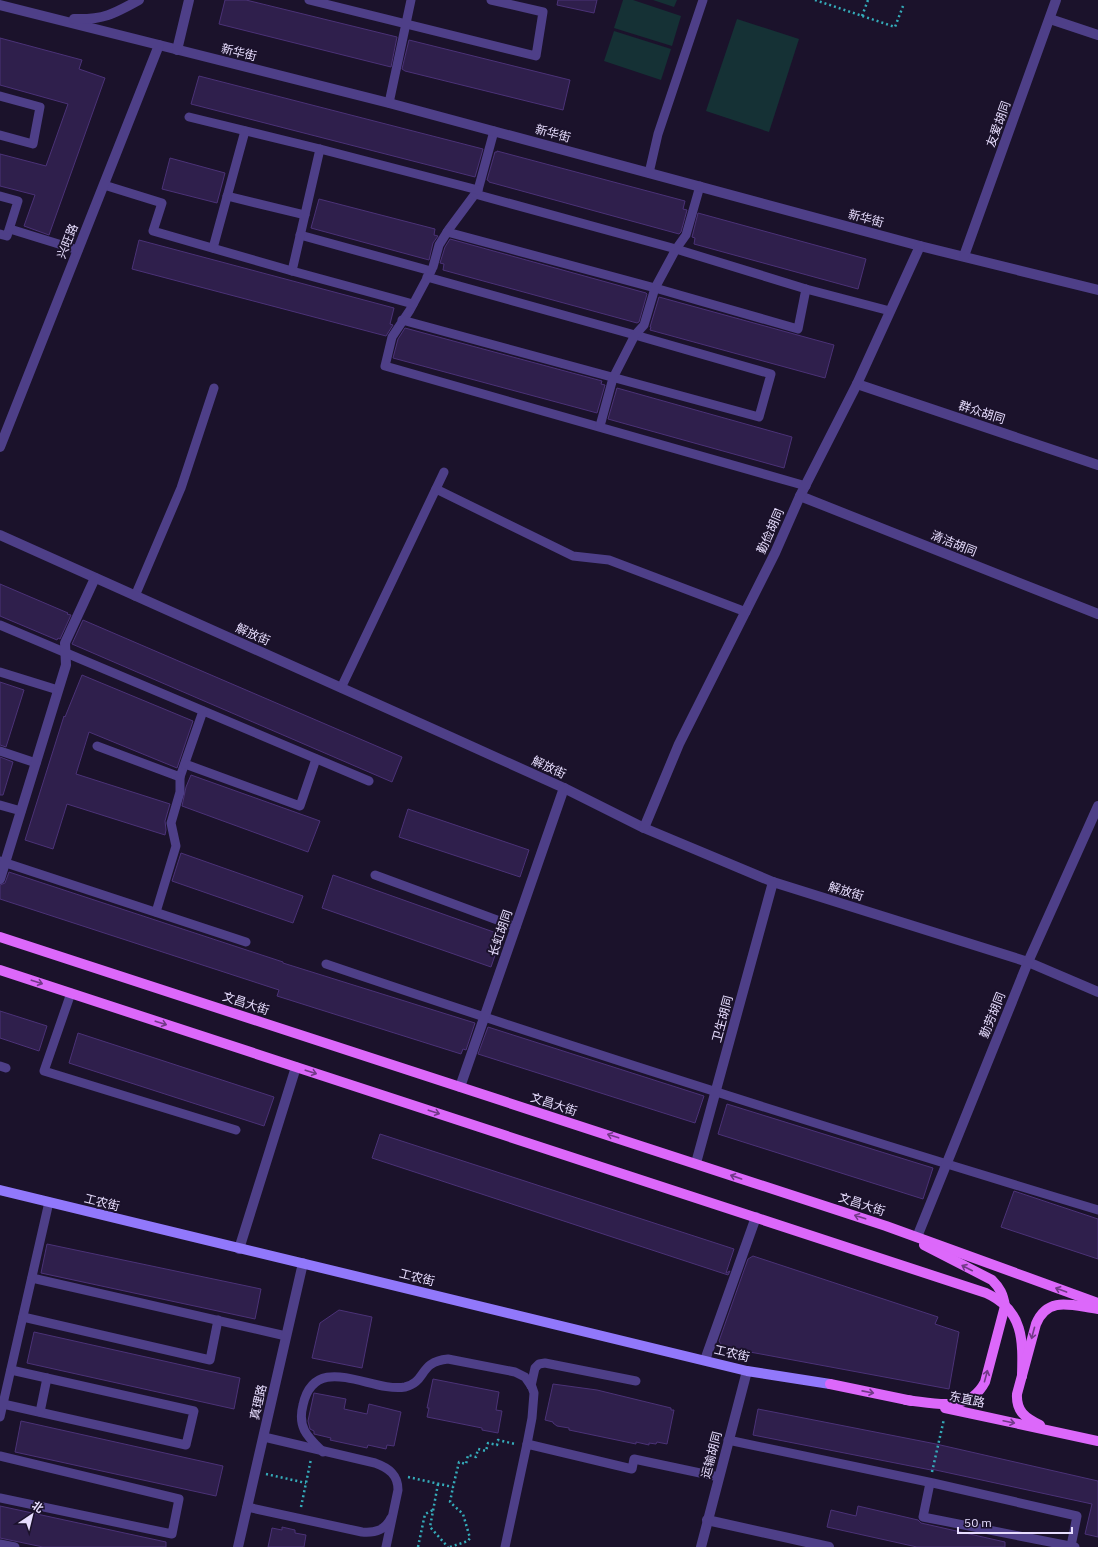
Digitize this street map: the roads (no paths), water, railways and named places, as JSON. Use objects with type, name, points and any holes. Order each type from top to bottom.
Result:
[{"type":"main road","name":"文昌大街","points":[[0,937],[886,1226],[1098,1303]]},
{"type":"main road","points":[[0,970],[956,1282],[996,1297],[1014,1316],[1020,1329],[1022,1342],[1022,1376]]},
{"type":"main road","name":"工农街","points":[[0,1190],[747,1371],[830,1384]]},
{"type":"main road","points":[[886,1226],[992,1280],[999,1287],[1004,1296],[1005,1306],[985,1382],[980,1391],[973,1398],[954,1404],[906,1400]]},
{"type":"main road","points":[[1055,1431],[1030,1420],[1019,1409],[1017,1402],[1017,1394],[1036,1324],[1039,1316],[1052,1306],[1061,1304],[1098,1309]]},
{"type":"main road","name":"东直路","points":[[830,1384],[1098,1441]]},
{"type":"street","points":[[57,19],[91,20],[110,16],[139,0]]},
{"type":"street","points":[[177,50],[189,0]]},
{"type":"street","name":"友爱胡同","points":[[964,256],[1056,0]]},
{"type":"street","name":"新华街","points":[[0,5],[494,130],[920,246],[1098,290]]},
{"type":"street","points":[[1050,19],[1098,35]]},
{"type":"street","name":"兴旺路","points":[[0,447],[159,45]]},
{"type":"street","name":"勤俭胡同","points":[[644,828],[679,744],[746,612],[775,553],[800,496],[857,384],[920,246]]},
{"type":"street","name":"群众胡同","points":[[857,384],[1098,465]]},
{"type":"street","name":"清洁胡同","points":[[800,496],[1098,614]]},
{"type":"street","name":"解放街","points":[[0,535],[564,788],[644,828],[773,882],[1028,962],[1098,992]]},
{"type":"street","points":[[0,879],[2,862],[21,811],[66,665],[65,643],[95,578]]},
{"type":"street","name":"长虹胡同","points":[[460,1087],[564,788]]},
{"type":"street","name":"勤劳胡同","points":[[917,1237],[1028,962],[1098,806]]},
{"type":"street","name":"卫生胡同","points":[[696,1163],[773,882]]},
{"type":"street","points":[[239,1249],[296,1067]]},
{"type":"street","points":[[705,1360],[756,1217]]},
{"type":"street","name":"真理路","points":[[238,1547],[303,1263]]},
{"type":"street","name":"运输胡同","points":[[701,1547],[747,1371]]},
{"type":"street","points":[[708,1520],[829,1547]]},
{"type":"lane","points":[[309,0],[536,56],[543,12],[491,0]]},
{"type":"lane","points":[[389,103],[411,0]]},
{"type":"lane","points":[[649,173],[658,134],[703,0]]},
{"type":"lane","points":[[0,96],[40,107],[33,144],[0,135]]},
{"type":"lane","points":[[189,117],[320,149],[477,192],[676,249],[806,289],[890,311]]},
{"type":"lane","points":[[494,130],[477,192],[439,244],[429,274],[413,304],[392,337],[385,366],[600,426],[806,486]]},
{"type":"lane","points":[[213,248],[245,131]]},
{"type":"lane","points":[[292,271],[320,149]]},
{"type":"lane","points":[[104,185],[162,203],[153,231],[413,304]]},
{"type":"lane","points":[[600,426],[613,378],[635,335],[644,325],[655,288],[676,249],[686,235],[700,186]]},
{"type":"lane","points":[[0,196],[18,201],[7,236],[0,234]]},
{"type":"lane","points":[[227,196],[305,215]]},
{"type":"lane","points":[[10,229],[78,250]]},
{"type":"lane","points":[[447,232],[655,288],[798,329],[806,289]]},
{"type":"lane","points":[[300,235],[771,374],[759,418],[402,320]]},
{"type":"lane","points":[[135,596],[181,488],[214,388]]},
{"type":"lane","points":[[341,688],[444,472]]},
{"type":"lane","points":[[436,489],[573,556],[609,560],[746,612]]},
{"type":"lane","points":[[0,625],[369,781]]},
{"type":"lane","points":[[0,672],[58,690]]},
{"type":"lane","points":[[156,912],[176,846],[171,823],[180,792],[180,777],[203,711]]},
{"type":"lane","points":[[97,746],[180,777]]},
{"type":"lane","points":[[0,751],[36,763]]},
{"type":"lane","points":[[185,764],[300,806],[316,759]]},
{"type":"lane","points":[[0,805],[21,811]]},
{"type":"lane","points":[[2,862],[246,942]]},
{"type":"lane","points":[[375,875],[516,927]]},
{"type":"lane","points":[[326,964],[484,1018],[715,1092],[1098,1210]]},
{"type":"lane","points":[[71,993],[44,1071],[236,1130]]},
{"type":"lane","points":[[0,1417],[49,1202]]},
{"type":"lane","points":[[32,1278],[286,1336]]},
{"type":"lane","points":[[23,1317],[210,1360],[218,1320]]},
{"type":"lane","points":[[323,1452],[308,1438],[302,1428],[301,1415],[307,1390],[319,1379],[332,1377],[348,1378],[394,1387],[402,1387],[414,1384],[430,1364],[435,1361],[448,1359],[515,1372],[525,1377],[534,1393],[533,1412],[505,1547]]},
{"type":"lane","points":[[531,1386],[535,1368],[539,1364],[546,1364],[636,1381]]},
{"type":"lane","points":[[3,1404],[186,1445],[194,1412],[11,1370]]},
{"type":"lane","points":[[40,1412],[47,1378]]},
{"type":"lane","points":[[264,1437],[375,1463],[388,1469],[394,1474],[398,1490],[386,1547]]},
{"type":"lane","points":[[728,1440],[930,1483],[1077,1516],[1074,1546],[923,1517],[930,1483]]},
{"type":"lane","points":[[527,1445],[632,1469],[634,1459],[719,1477]]},
{"type":"lane","points":[[0,1456],[179,1499],[172,1534],[0,1498]]},
{"type":"lane","points":[[247,1507],[362,1532],[374,1532],[383,1529],[393,1514]]},
{"type":"lane","points":[[0,1544],[15,1547]]}]
